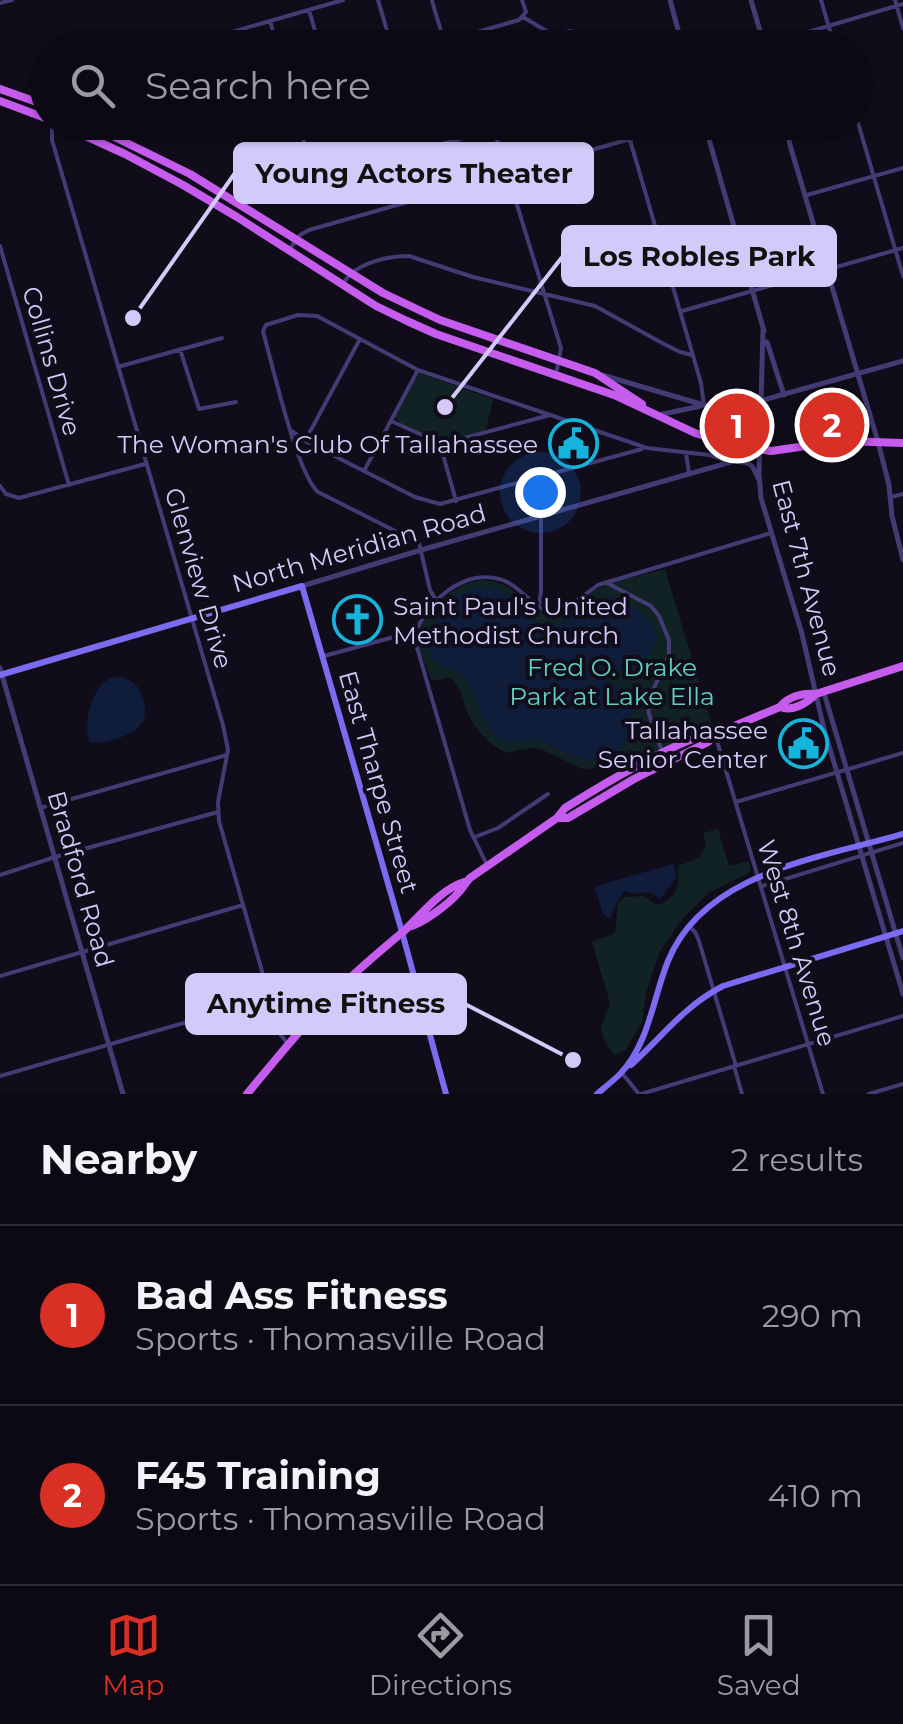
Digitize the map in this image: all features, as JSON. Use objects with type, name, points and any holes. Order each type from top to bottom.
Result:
[{"type":"main road","points":[[0,89],[30,100]]},
{"type":"main road","points":[[0,101],[30,113]]},
{"type":"main road","points":[[92,140],[183,185],[376,306],[436,334],[556,374],[696,433],[732,446],[760,448],[842,440],[903,443]]},
{"type":"main road","points":[[104,145],[106,140]]},
{"type":"main road","points":[[121,140],[190,174],[408,306],[595,372],[658,414]]},
{"type":"main road","points":[[183,185],[190,174]]},
{"type":"main road","points":[[228,212],[234,202]]},
{"type":"main road","points":[[481,350],[484,336]]},
{"type":"main road","name":"North Meridian Road","points":[[0,673],[302,586]]},
{"type":"main road","name":"East Tharpe Street","points":[[302,586],[405,930],[446,1094]]},
{"type":"main road","points":[[247,1094],[352,976],[405,930],[419,924],[460,892],[464,882],[558,818],[564,808],[705,733],[716,734],[805,693],[820,692],[903,666]]},
{"type":"main road","points":[[622,1072],[647,1028],[668,961],[680,938],[716,900],[759,877],[903,834]]},
{"type":"main road","points":[[597,1094],[682,1013],[714,991],[899,932]]},
{"type":"street","points":[[0,3],[12,0]]},
{"type":"street","points":[[236,30],[343,0]]},
{"type":"street","points":[[378,0],[387,30]]},
{"type":"street","points":[[432,0],[440,30]]},
{"type":"street","points":[[522,0],[524,17]]},
{"type":"street","points":[[670,0],[678,30]]},
{"type":"street","points":[[751,0],[760,30]]},
{"type":"street","points":[[821,0],[830,30]]},
{"type":"street","points":[[816,30],[898,4],[903,28]]},
{"type":"street","points":[[308,10],[314,30]]},
{"type":"street","points":[[484,30],[524,17],[545,30]]},
{"type":"street","points":[[270,20],[273,30]]},
{"type":"street","name":"Glenview Drive","points":[[52,140],[223,725],[228,754],[218,812],[280,1034],[288,1044]]},
{"type":"street","points":[[304,140],[312,182]]},
{"type":"street","points":[[243,207],[252,198],[455,140]]},
{"type":"street","points":[[497,140],[561,348],[556,374]]},
{"type":"street","points":[[288,250],[309,230],[630,140],[704,405]]},
{"type":"street","name":"East 7th Avenue","points":[[709,140],[784,395]]},
{"type":"street","points":[[791,140],[878,442],[903,560]]},
{"type":"street","points":[[863,140],[903,276]]},
{"type":"street","points":[[805,196],[903,168]]},
{"type":"street","name":"Collins Drive","points":[[0,246],[70,485]]},
{"type":"street","points":[[680,312],[903,248]]},
{"type":"street","points":[[343,285],[350,273],[363,265],[404,256],[595,306],[692,355]]},
{"type":"street","points":[[436,600],[419,543],[312,488],[291,430],[264,339],[264,327],[298,315],[310,315],[418,370],[646,448],[750,463],[759,483]]},
{"type":"street","name":"East 7th Avenue","points":[[764,330],[759,483],[820,692],[899,932],[903,958]]},
{"type":"street","points":[[118,366],[222,338]]},
{"type":"street","points":[[305,441],[360,339]]},
{"type":"street","points":[[180,349],[200,408],[236,402]]},
{"type":"street","points":[[658,414],[704,405],[761,402],[903,361]]},
{"type":"street","points":[[364,471],[418,370]]},
{"type":"street","points":[[595,372],[704,405]]},
{"type":"street","points":[[391,421],[440,444],[550,414]]},
{"type":"street","points":[[291,430],[364,471],[425,501],[440,504],[646,448]]},
{"type":"street","points":[[440,444],[456,501]]},
{"type":"street","points":[[729,463],[736,455],[732,446]]},
{"type":"street","name":"North Meridian Road","points":[[302,586],[729,463],[760,448]]},
{"type":"street","points":[[686,452],[690,473]]},
{"type":"street","points":[[0,486],[6,494],[20,498],[146,463]]},
{"type":"street","points":[[891,497],[903,494]]},
{"type":"street","points":[[539,607],[541,516]]},
{"type":"street","points":[[488,865],[473,838],[414,637],[421,619],[436,600],[464,582],[484,578],[508,583],[539,607],[558,614],[606,582],[771,533]]},
{"type":"street","points":[[606,582],[651,606],[669,640],[669,655],[648,701],[664,758]]},
{"type":"street","points":[[322,657],[416,631]]},
{"type":"street","name":"Bradford Road","points":[[0,673],[123,1094]]},
{"type":"street","name":"East 7th Avenue","points":[[820,692],[824,729],[903,994]]},
{"type":"street","points":[[824,729],[833,726]]},
{"type":"street","name":"West 8th Avenue","points":[[716,734],[823,1094]]},
{"type":"street","points":[[736,802],[903,753]]},
{"type":"street","points":[[40,808],[228,754]]},
{"type":"street","points":[[473,838],[498,828],[548,794]]},
{"type":"street","points":[[0,876],[218,812]]},
{"type":"street","points":[[762,886],[903,844]]},
{"type":"street","points":[[877,904],[886,901]]},
{"type":"street","points":[[0,976],[243,905]]},
{"type":"street","points":[[689,926],[699,940],[742,1094]]},
{"type":"street","points":[[0,1076],[270,998]]},
{"type":"street","points":[[622,1072],[640,1094],[903,1016]]},
{"type":"street","points":[[868,1094],[903,1084]]},
{"type":"green space","points":[[419,373],[493,399],[486,430],[438,442],[401,424],[395,417]]},
{"type":"green space","name":"Fred O. Drake Park at Lake Ella","points":[[665,569],[712,725],[624,767],[582,769],[541,749],[506,753],[500,750],[474,725],[454,682],[449,677],[432,681],[419,648],[420,627],[433,607],[465,585],[485,580],[496,582],[542,613],[559,616],[597,589]]},
{"type":"green space","points":[[718,829],[729,866],[748,861],[751,869],[708,893],[683,918],[660,951],[647,989],[642,1022],[626,1050],[614,1055],[601,1027],[610,1003],[592,942],[615,933],[618,903],[624,897],[644,896],[657,905],[669,899],[678,885],[678,866],[699,858],[706,845],[703,833]]},
{"type":"water","name":"Fred O. Drake Park at Lake Ella","points":[[485,587],[511,596],[544,625],[565,622],[614,595],[653,626],[655,644],[649,654],[629,668],[616,670],[584,659],[581,662],[590,674],[623,688],[634,701],[629,732],[611,757],[588,760],[538,739],[510,742],[498,737],[486,723],[465,677],[432,661],[431,635],[442,609],[454,597]]},
{"type":"water","points":[[122,677],[135,684],[141,693],[144,719],[138,728],[125,735],[90,743],[88,719],[92,701],[100,686]]},
{"type":"water","points":[[673,864],[677,877],[660,899],[649,892],[625,891],[610,919],[603,914],[595,888]]},
{"type":"place","name":"Young Actors Theater","points":[[133,318]]},
{"type":"place","name":"Los Robles Park","points":[[445,407]]},
{"type":"place","name":"F45 Training","points":[[832,425]]},
{"type":"place","name":"Bad Ass Fitness","points":[[737,426]]},
{"type":"place","name":"The Woman's Club Of Tallahassee","points":[[573,444]]},
{"type":"place","name":"Saint Paul's United Methodist Church","points":[[358,620]]},
{"type":"place","name":"Tallahassee Senior Center","points":[[803,744]]},
{"type":"place","name":"Anytime Fitness","points":[[573,1060]]}]
